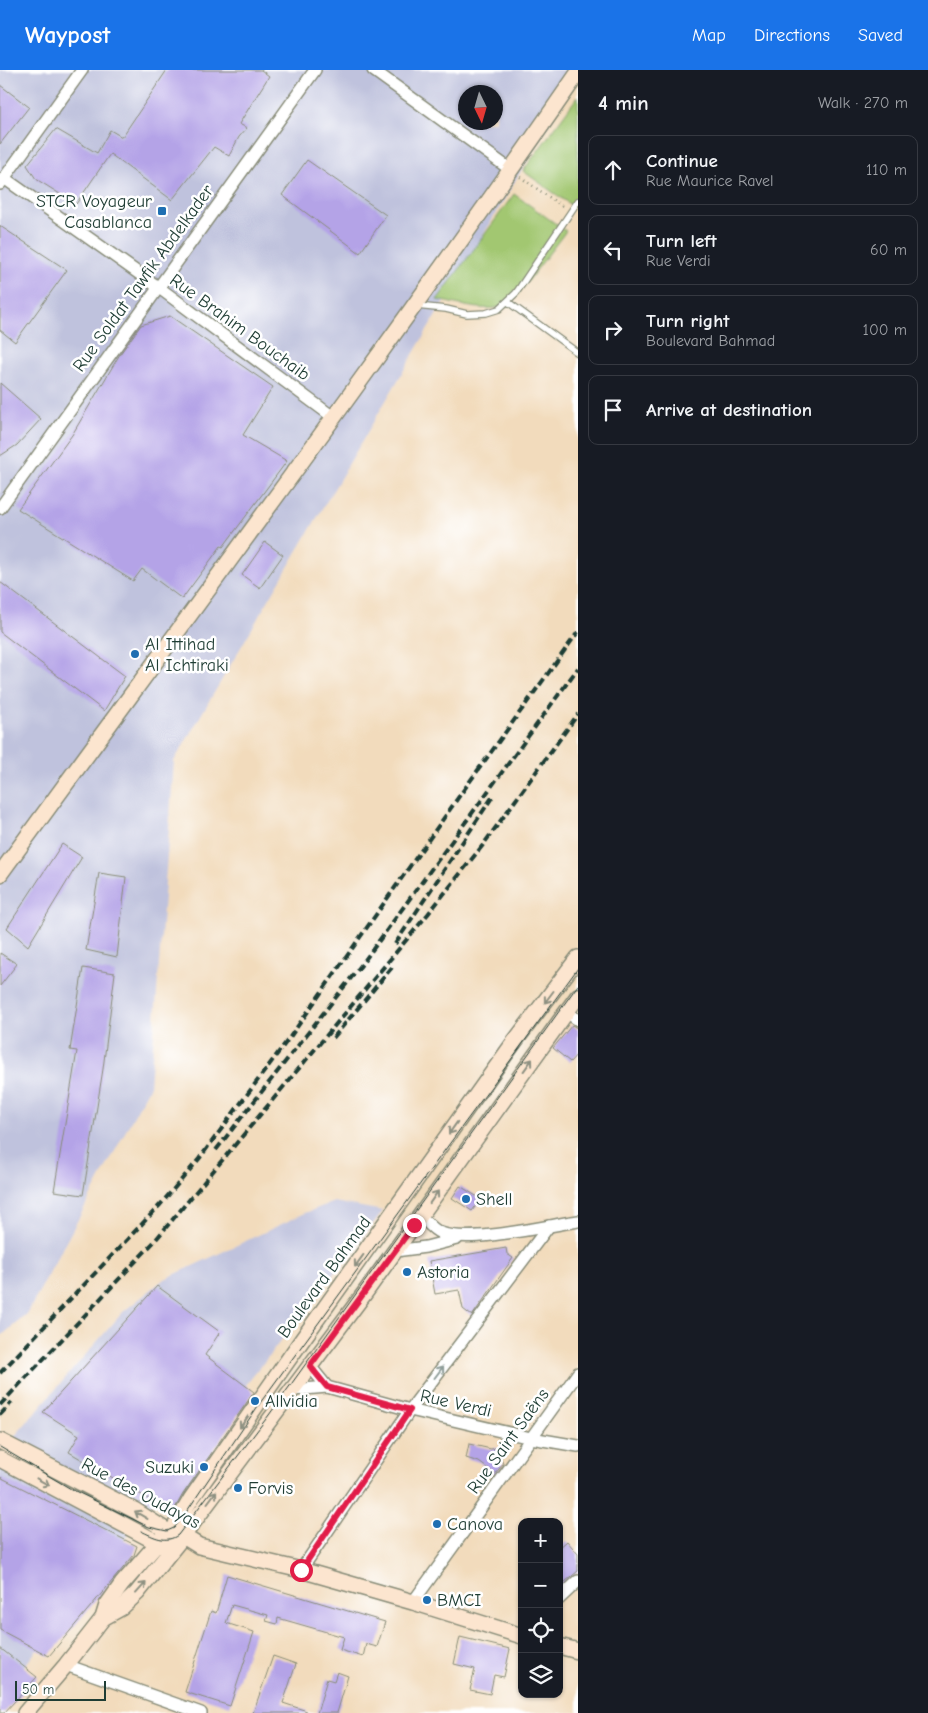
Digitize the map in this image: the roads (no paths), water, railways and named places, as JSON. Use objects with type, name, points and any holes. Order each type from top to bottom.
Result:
[{"type":"street","points":[[2,181],[82,70]]},
{"type":"street","name":"Rue Soldat Tawfik Abdelkader","points":[[0,508],[315,70]]},
{"type":"street","points":[[373,70],[511,170]]},
{"type":"street","points":[[0,874],[414,306],[578,72]]},
{"type":"street","name":"Rue Brahim Bouchaib","points":[[2,181],[158,287],[334,417]]},
{"type":"street","name":"Boulevard Bahmad","points":[[26,1713],[104,1618],[130,1600],[172,1550],[176,1534],[174,1528],[191,1499],[515,1041],[578,958]]},
{"type":"street","name":"Boulevard Bahmad","points":[[104,1618],[107,1605],[122,1584],[156,1544],[176,1534],[293,1390],[572,1016],[578,996]]},
{"type":"street","points":[[421,1216],[440,1233],[465,1237]]},
{"type":"street","points":[[395,1251],[426,1247],[465,1237],[500,1234],[578,1221]]},
{"type":"street","points":[[301,1570],[410,1410],[549,1226]]},
{"type":"street","points":[[310,1366],[327,1387]]},
{"type":"street","name":"Rue Saint Saëns","points":[[413,1602],[578,1373]]},
{"type":"street","name":"Rue Verdi","points":[[293,1390],[327,1387],[410,1410],[531,1438],[578,1446]]},
{"type":"street","name":"Rue des Oudayas","points":[[0,1440],[200,1546]]},
{"type":"street","name":"Rue des Oudayas","points":[[0,1459],[156,1544],[172,1550],[200,1546]]},
{"type":"street","points":[[200,1546],[301,1570],[518,1635]]},
{"type":"street","points":[[563,1595],[578,1581]]},
{"type":"street","points":[[563,1647],[578,1651]]},
{"type":"street","points":[[66,1665],[201,1713]]},
{"type":"lane","points":[[414,306],[446,309],[467,314],[486,313],[499,309],[516,294],[578,201]]},
{"type":"lane","points":[[508,302],[578,353]]},
{"type":"tram line","points":[[0,1447],[71,1489],[149,1527],[167,1531],[174,1528],[260,1403],[578,968]]},
{"type":"tram line","points":[[141,1531],[164,1539],[173,1538],[178,1535],[269,1415],[578,985]]},
{"type":"railway","points":[[0,1373],[160,1205],[199,1159],[290,1037],[460,795],[578,632]]},
{"type":"railway","points":[[216,1150],[362,964],[578,668]]},
{"type":"railway","points":[[0,1405],[153,1243],[428,914],[483,845],[578,714]]},
{"type":"railway","points":[[395,944],[493,796]]},
{"type":"railway","points":[[333,1038],[394,965]]},
{"type":"railway","points":[[0,1415],[12,1402]]},
{"type":"place","name":"STCR Voyageur Casablanca","points":[[162,211]]},
{"type":"place","name":"Al Ittihad Al Ichtiraki","points":[[135,654]]},
{"type":"place","name":"Shell","points":[[466,1199]]},
{"type":"place","name":"Astoria","points":[[407,1272]]},
{"type":"place","name":"Allvidia","points":[[255,1401]]},
{"type":"place","name":"Suzuki","points":[[204,1467]]},
{"type":"place","name":"Forvis","points":[[238,1488]]},
{"type":"place","name":"Canova","points":[[437,1524]]},
{"type":"place","name":"BMCI","points":[[427,1600]]}]
